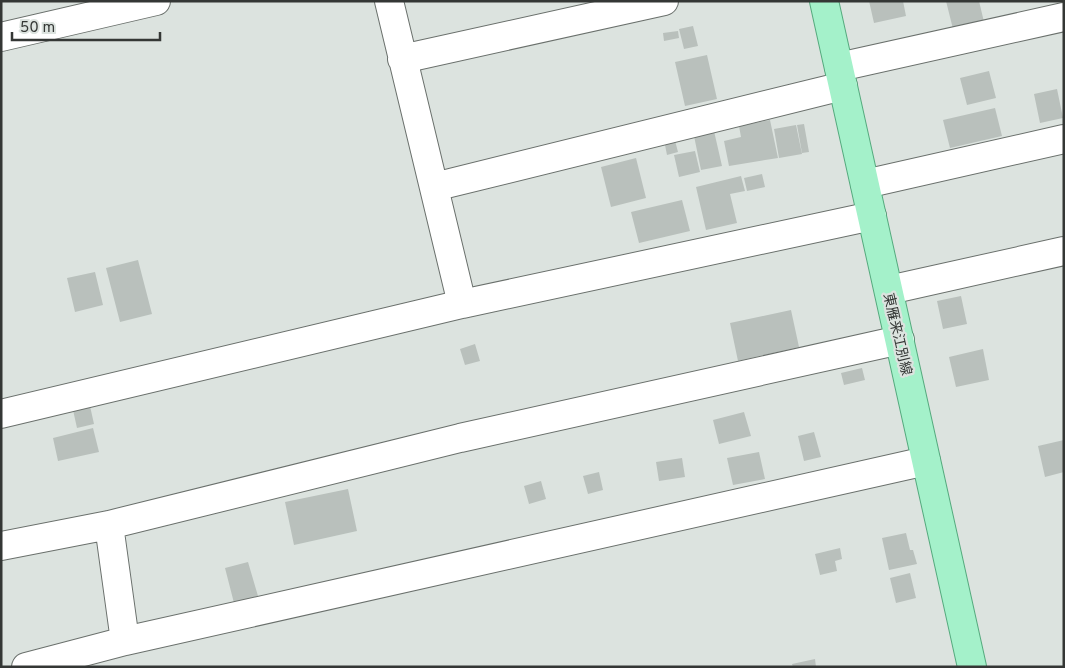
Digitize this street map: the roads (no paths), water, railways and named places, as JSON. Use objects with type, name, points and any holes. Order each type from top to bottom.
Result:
[{"type":"main road","name":"東雁来江別線","points":[[824,1],[972,667]]},
{"type":"lane","points":[[1,37],[156,1]]},
{"type":"lane","points":[[389,1],[462,304]]},
{"type":"lane","points":[[402,59],[664,1]]},
{"type":"lane","points":[[434,186],[1064,17]]},
{"type":"lane","points":[[865,184],[1064,139]]},
{"type":"lane","points":[[1,414],[462,304],[872,216]]},
{"type":"lane","points":[[888,290],[1064,251]]},
{"type":"lane","points":[[1,546],[109,525],[460,438],[900,340]]},
{"type":"lane","points":[[26,667],[125,641],[926,461]]},
{"type":"lane","points":[[109,525],[125,641]]}]
